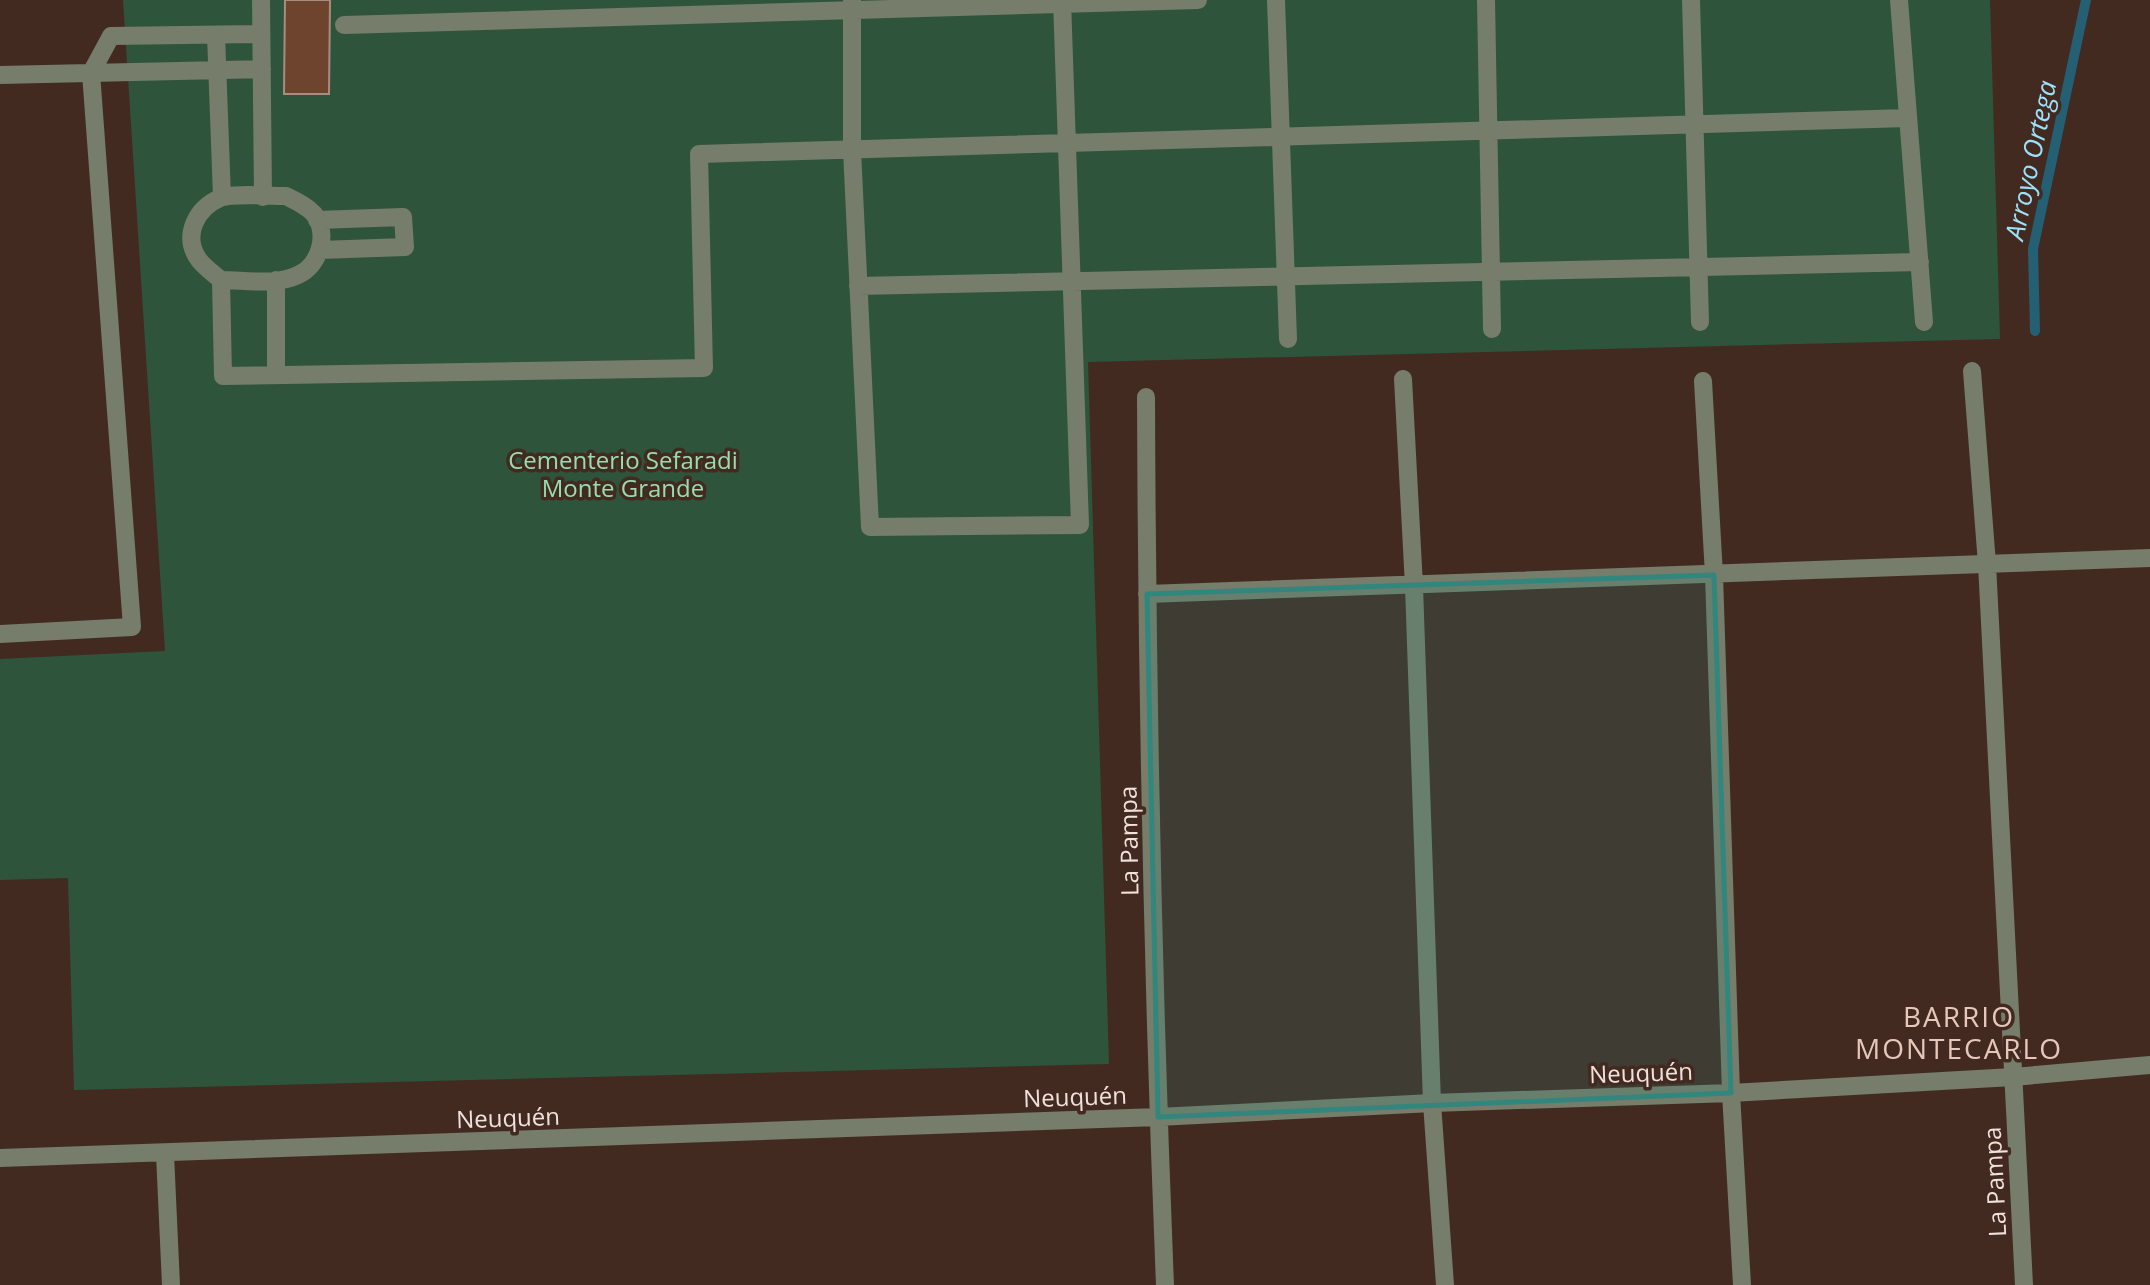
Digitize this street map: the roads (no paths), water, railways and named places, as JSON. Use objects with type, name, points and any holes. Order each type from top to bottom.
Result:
[{"type":"street","points":[[261,0],[263,197]]},
{"type":"street","points":[[344,25],[852,5],[1198,0]]},
{"type":"street","points":[[1276,0],[1288,339]]},
{"type":"street","points":[[1486,0],[1492,329]]},
{"type":"street","points":[[1691,0],[1700,323]]},
{"type":"street","points":[[1899,0],[1924,322]]},
{"type":"street","points":[[852,5],[852,150],[870,527],[1080,525],[1062,2]]},
{"type":"street","points":[[0,634],[132,627],[91,73],[111,36],[261,34]]},
{"type":"street","points":[[216,35],[222,197]]},
{"type":"street","points":[[0,75],[262,69]]},
{"type":"street","points":[[221,280],[223,376],[704,368],[699,154],[1908,118]]},
{"type":"street","points":[[286,196],[300,203],[317,220],[322,237],[320,250],[314,261],[299,275],[276,281],[221,280],[196,256],[191,226],[202,209],[222,197],[286,196]]},
{"type":"street","points":[[317,220],[404,216],[405,247],[320,250]]},
{"type":"street","points":[[858,286],[1920,262]]},
{"type":"street","points":[[276,281],[276,375]]},
{"type":"street","name":"La Pampa","points":[[1972,371],[1987,565],[2024,1285]]},
{"type":"street","points":[[1403,379],[1414,586],[1432,1104],[1445,1285]]},
{"type":"street","points":[[1703,381],[1714,575],[1731,1093],[1742,1285]]},
{"type":"street","name":"La Pampa","points":[[1146,397],[1147,594],[1158,1117],[1166,1285]]},
{"type":"street","points":[[1147,594],[2150,558]]},
{"type":"street","name":"Neuquén","points":[[0,1158],[1158,1117],[1731,1093],[2013,1077],[2150,1065]]},
{"type":"street","points":[[165,1154],[171,1285]]},
{"type":"waterway","name":"Arroyo Ortega","points":[[2035,331],[2033,249],[2086,0]]},
{"type":"district","name":"BARRIO MONTECARLO","points":[[1959,1032]]},
{"type":"park label","name":"Cementerio Sefaradi Monte Grande","points":[[623,473]]}]
